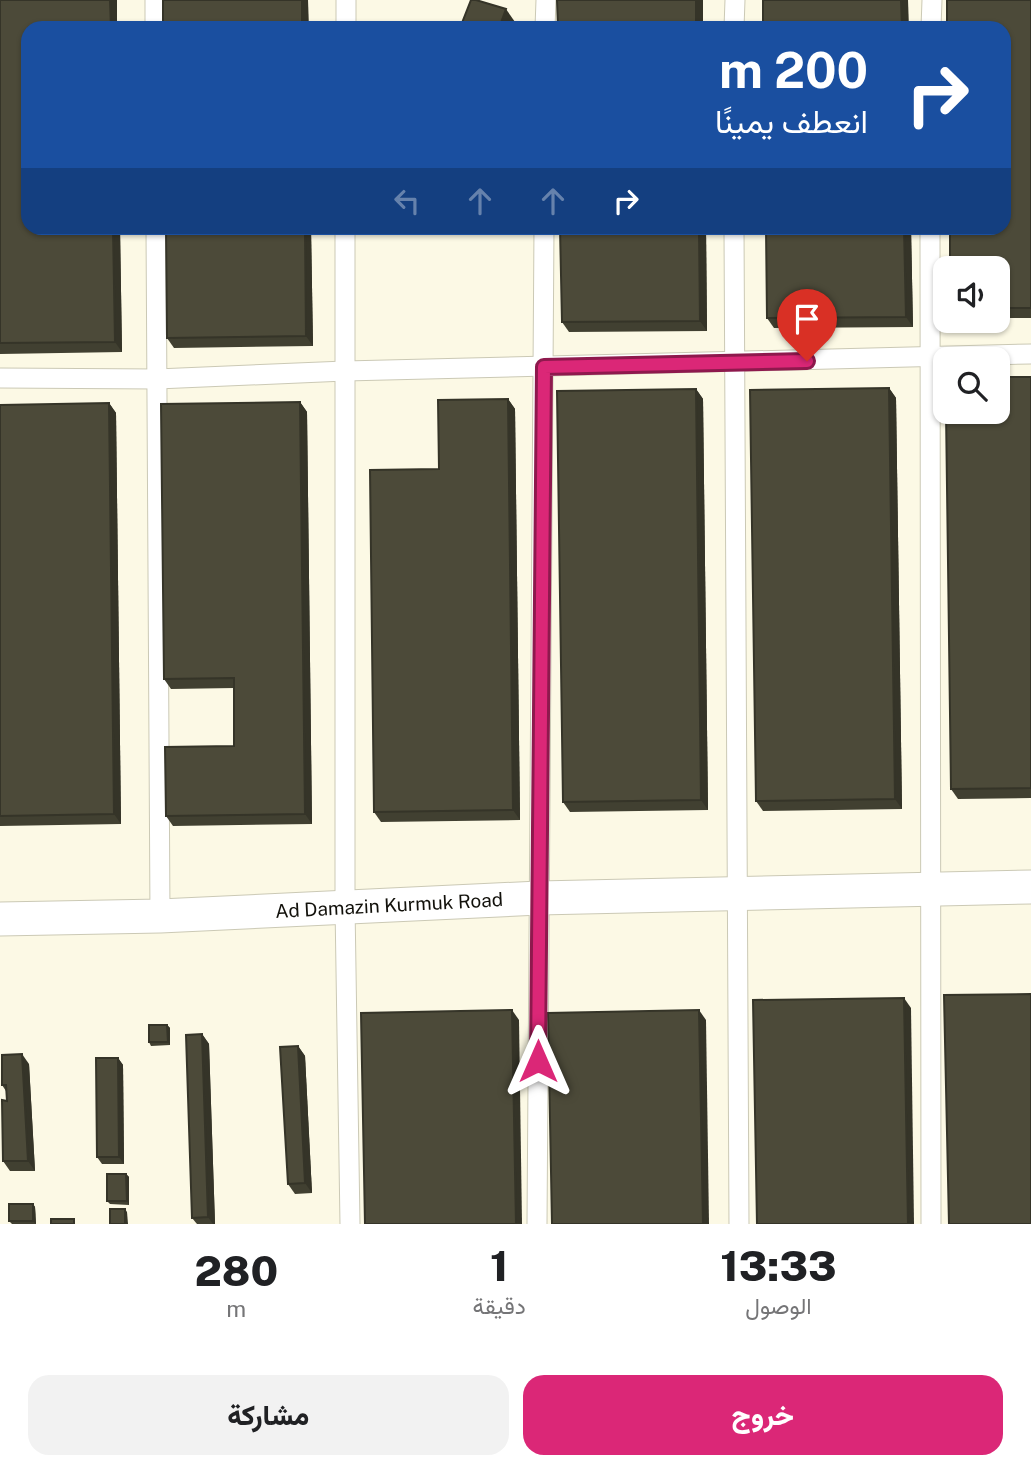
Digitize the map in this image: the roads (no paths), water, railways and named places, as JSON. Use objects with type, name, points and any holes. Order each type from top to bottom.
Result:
[{"type":"highway","name":"Ad Damazin Kurmuk Road","points":[[0,919],[160,916],[538,898],[1031,887]]},
{"type":"street","points":[[155,0],[155,21]]},
{"type":"street","points":[[346,0],[346,21]]},
{"type":"street","points":[[545,0],[545,21]]},
{"type":"street","points":[[734,21],[735,0]]},
{"type":"street","points":[[932,0],[932,21]]},
{"type":"street","points":[[156,235],[160,916]]},
{"type":"street","points":[[345,235],[345,906],[351,1224]]},
{"type":"street","points":[[537,1224],[544,235]]},
{"type":"street","points":[[734,235],[739,1224]]},
{"type":"street","points":[[930,235],[931,1224]]},
{"type":"street","points":[[0,378],[157,379],[345,371],[1031,354]]}]
